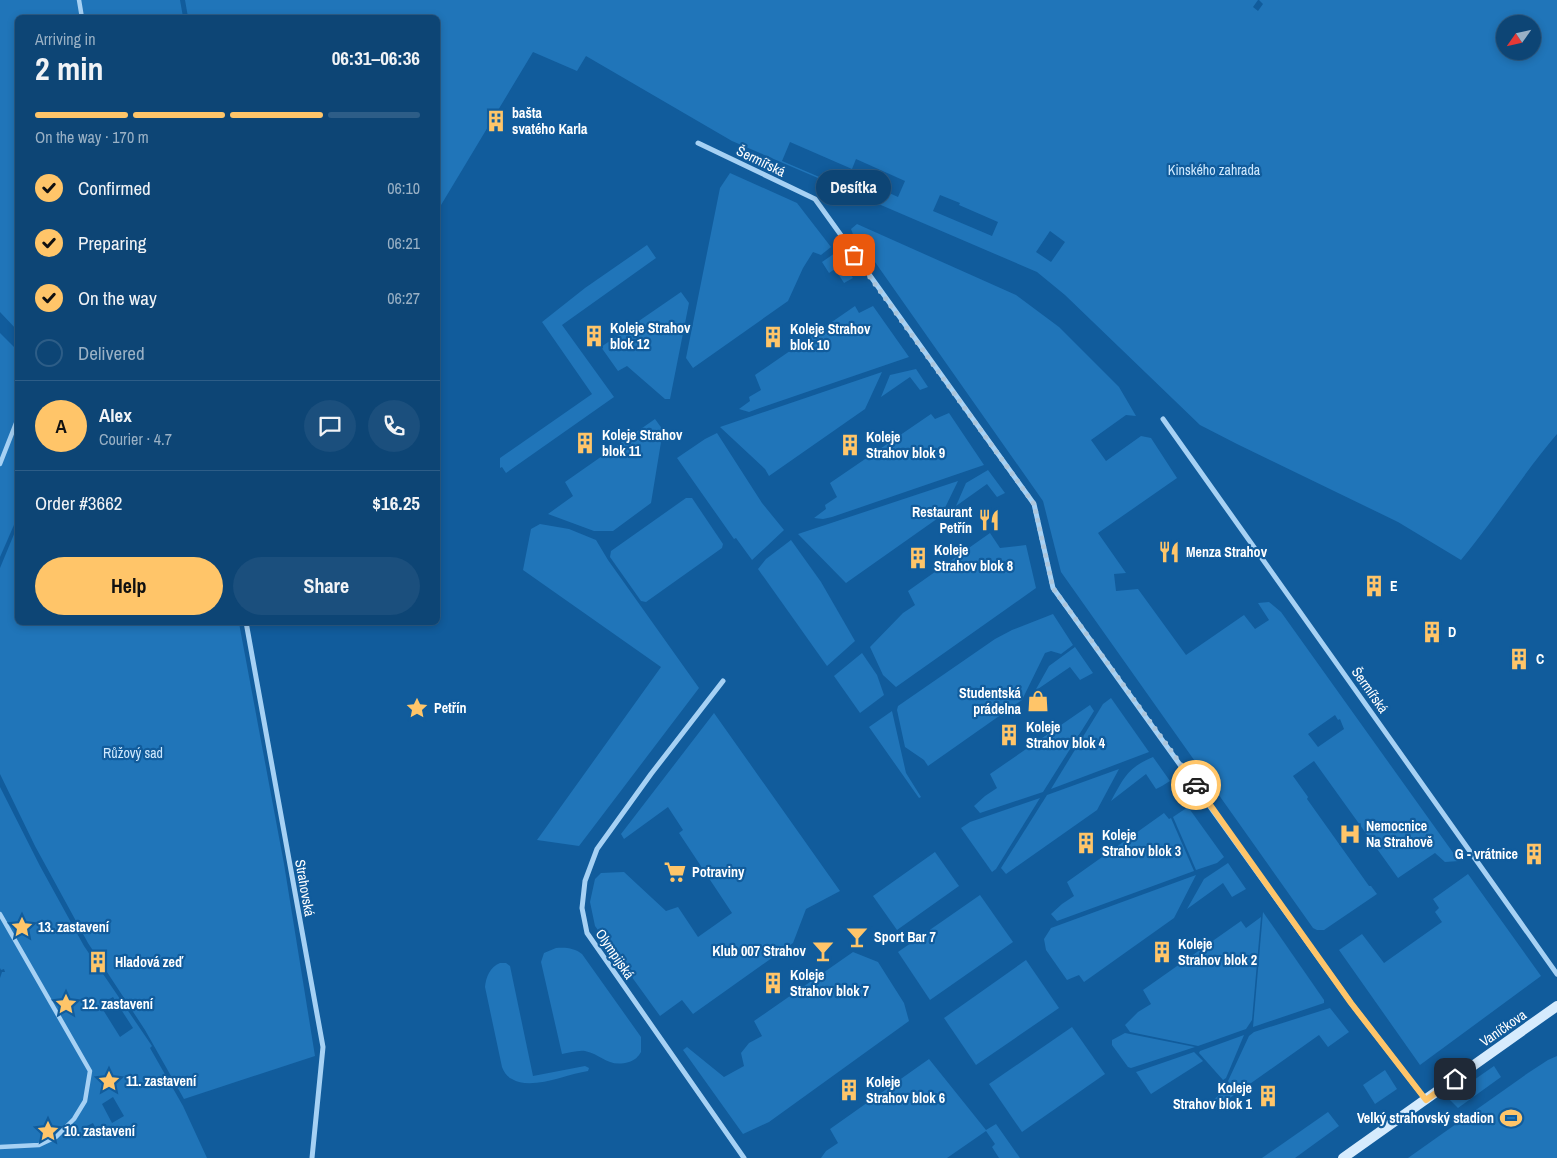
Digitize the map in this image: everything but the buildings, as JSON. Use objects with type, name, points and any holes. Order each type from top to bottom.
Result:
[{"type":"main road","name":"Vaníčkova","points":[[1343,1158],[1557,1006]]},
{"type":"street","points":[[79,0],[82,15]]},
{"type":"street","name":"Šermířská","points":[[698,143],[814,199],[1034,504],[1053,588],[1351,1003],[1426,1100]]},
{"type":"street","name":"Šermířská","points":[[1162,419],[1557,974]]},
{"type":"street","points":[[0,464],[15,426]]},
{"type":"street","name":"Strahovská","points":[[247,625],[323,1047],[312,1158]]},
{"type":"street","name":"Olympijská","points":[[723,681],[651,774],[597,849],[584,881],[582,908],[586,933],[744,1158]]},
{"type":"street","points":[[0,914],[90,1071],[85,1101],[74,1119],[56,1137],[39,1145],[0,1147]]},
{"type":"green space","points":[[0,0],[180,0],[183,15],[15,15],[15,328],[0,312]]},
{"type":"green space","name":"Kinského zahrada","points":[[185,0],[1258,0],[1253,7],[1258,11],[1263,4],[1259,0],[1557,0],[1557,434],[1461,560],[1398,522],[1200,425],[1065,295],[1037,272],[732,141],[586,56],[577,71],[533,52],[440,207],[440,15],[188,15]],"holes":[[[790,142],[852,169],[856,159],[905,181],[898,197],[885,191],[880,203],[782,161]],[[940,195],[960,203],[959,205],[998,222],[992,236],[933,211]],[[1050,231],[1065,242],[1051,262],[1036,252]]]},
{"type":"green space","points":[[730,173],[797,203],[831,247],[821,255],[813,252],[803,268],[788,301],[693,368],[686,358],[720,188]]},
{"type":"green space","points":[[857,224],[1016,295],[1059,327],[1119,387],[1136,416],[1126,415],[1091,440],[1106,461],[1141,436],[1151,438],[1177,478],[1098,533],[1126,573],[1114,574],[1116,591],[1138,589],[1186,655],[1244,615],[1255,629],[1269,620],[1258,603],[1269,602],[1281,612],[1459,861],[1445,862],[1435,853],[1398,878],[1314,761],[1293,776],[1308,797],[1307,799],[1369,886],[1377,894],[1324,930],[1313,928],[1061,572],[1043,501],[856,235],[854,237],[851,229]],"holes":[[[1335,715],[1338,720],[1340,719],[1344,729],[1318,747],[1308,734]]]},
{"type":"green space","points":[[647,245],[656,258],[562,325],[614,397],[506,473],[502,467],[500,468],[500,458],[592,394],[542,322],[585,288]]},
{"type":"green space","points":[[835,253],[853,278],[844,283],[835,269],[829,273],[822,262]]},
{"type":"green space","points":[[681,292],[689,303],[670,399],[665,399],[627,366],[618,371],[601,347]]},
{"type":"green space","points":[[855,306],[859,313],[873,306],[909,357],[749,412],[739,409],[750,401],[749,397],[761,390],[755,375]]},
{"type":"green space","points":[[0,333],[15,348],[15,523],[0,557]]},
{"type":"green space","points":[[916,369],[928,387],[920,390],[910,377],[881,397],[890,375]]},
{"type":"green space","points":[[882,372],[865,409],[769,476],[765,469],[720,427]]},
{"type":"green space","points":[[949,413],[984,465],[832,517],[814,518],[826,509],[825,505],[837,497],[830,483],[931,414],[935,419]]},
{"type":"green space","points":[[655,419],[663,430],[651,503],[613,531],[594,531],[548,514],[573,496],[565,482]]},
{"type":"green space","points":[[717,433],[762,503],[784,530],[752,560],[736,538],[734,539],[677,458]]},
{"type":"green space","points":[[988,470],[1005,493],[997,497],[987,484],[956,506],[966,483]]},
{"type":"green space","points":[[958,481],[941,516],[846,583],[798,534]]},
{"type":"green space","points":[[686,498],[692,498],[723,544],[722,548],[646,602],[641,601],[610,557],[611,551]]},
{"type":"green space","points":[[540,524],[569,529],[596,540],[608,560],[699,688],[579,846],[537,840],[661,667],[523,570],[531,529]]},
{"type":"green space","name":"Růžový sad","points":[[15,532],[15,625],[239,625],[284,864],[315,1056],[184,1099],[145,1030],[88,943],[35,846],[0,774],[0,568]]},
{"type":"green space","points":[[990,533],[1000,548],[1026,545],[1036,588],[896,687],[883,675],[870,647],[903,613],[915,605],[908,591]]},
{"type":"green space","points":[[791,540],[821,582],[855,641],[827,666],[758,569],[766,559]]},
{"type":"green space","points":[[1053,614],[1073,645],[1061,654],[1051,651],[1045,653],[1022,700],[928,766],[924,760],[905,747],[897,710],[898,706],[995,639],[1012,630]]},
{"type":"green space","points":[[1075,647],[1093,673],[1080,680],[1070,667],[1035,691],[1049,666]]},
{"type":"green space","points":[[862,653],[877,675],[884,695],[860,713],[834,676]]},
{"type":"green space","points":[[1111,698],[1149,752],[1051,789],[1103,704]]},
{"type":"green space","points":[[1090,705],[1094,711],[1043,792],[980,813],[974,806],[997,788],[990,774]]},
{"type":"green space","points":[[892,711],[906,773],[921,797],[919,798],[869,727]]},
{"type":"green space","points":[[714,713],[840,891],[806,909],[793,943],[693,1014],[682,1000],[660,1016],[595,926],[590,902],[595,879],[601,873],[624,872],[666,911],[678,907],[698,937],[732,913],[679,833],[683,830],[668,807],[624,839],[621,834]]},
{"type":"green space","points":[[1153,757],[1170,781],[1156,789],[1146,774],[1111,801],[1127,774],[1137,765]]},
{"type":"green space","points":[[1119,769],[1097,810],[1006,874],[1001,868],[1047,795]]},
{"type":"green space","points":[[0,787],[40,866],[84,946],[152,1046],[150,1048],[183,1106],[207,1158],[0,1158],[0,978],[2,972],[5,972],[4,969],[1,970]],"holes":[[[113,997],[133,1028],[120,1037],[100,1005]],[[113,1097],[124,1116],[112,1123],[102,1104]],[[93,1123],[98,1133],[91,1137],[85,1127]]]},
{"type":"green space","points":[[1040,798],[996,869],[992,872],[961,828],[970,822]]},
{"type":"green space","points":[[1188,807],[1224,857],[1217,863],[1196,870],[1173,817]]},
{"type":"green space","points":[[1164,813],[1169,819],[1171,818],[1194,871],[1057,921],[1051,914],[1074,896],[1067,882]]},
{"type":"green space","points":[[935,852],[959,886],[897,930],[873,896]]},
{"type":"green space","points":[[1228,863],[1246,889],[1232,897],[1223,883],[1187,909],[1204,879]]},
{"type":"green space","points":[[1468,874],[1541,976],[1420,1065],[1339,950],[1362,934],[1384,963],[1442,922],[1435,912],[1439,908],[1433,899]]},
{"type":"green space","points":[[1196,875],[1174,918],[1084,982],[1079,975],[1067,980],[1046,950],[1044,939],[1051,928]]},
{"type":"green space","points":[[980,895],[1013,942],[930,1000],[898,952]]},
{"type":"green space","points":[[1263,912],[1324,1000],[1324,1003],[1253,1027]]},
{"type":"green space","points":[[1261,917],[1252,1020],[1246,1029],[1198,1046],[1130,1032],[1125,1025],[1138,1012],[1151,1004],[1143,990],[1241,921],[1246,928]]},
{"type":"green space","points":[[556,948],[570,948],[582,954],[641,1037],[641,1052],[635,1059],[629,1062],[616,1063],[585,1051],[562,1054],[541,962],[544,953]]},
{"type":"green space","points":[[853,952],[878,962],[904,1003],[909,1021],[769,1122],[743,1134],[683,1050],[687,1047],[724,1077],[744,1066],[741,1053],[749,1043],[762,1036],[754,1021]]},
{"type":"green space","points":[[1026,960],[1059,1008],[976,1065],[944,1018]]},
{"type":"green space","points":[[500,963],[506,963],[510,966],[533,1076],[585,1066],[589,1068],[588,1071],[539,1083],[520,1082],[506,1074],[502,1067],[485,987],[489,973]]},
{"type":"green space","points":[[1330,1008],[1349,1032],[1328,1047],[1319,1035],[1213,1110],[1209,1104],[1230,1085],[1228,1081],[1249,1036],[1254,1032]]},
{"type":"green space","points":[[1072,1027],[1105,1074],[1022,1132],[989,1084]]},
{"type":"green space","points":[[1125,1033],[1195,1047],[1131,1068],[1128,1067],[1112,1045],[1112,1040]]},
{"type":"green space","points":[[1244,1035],[1226,1078],[1223,1080],[1199,1053]]},
{"type":"green space","points":[[1194,1052],[1203,1061],[1151,1094],[1136,1072]]},
{"type":"green space","name":"Velký strahovský stadion","points":[[1557,1056],[1557,1158],[1408,1158],[1528,1073]]},
{"type":"green space","points":[[929,1059],[986,1130],[996,1124],[1020,1158],[999,1158],[992,1147],[995,1144],[986,1131],[947,1158],[821,1158],[826,1151],[838,1143],[830,1129]]},
{"type":"green space","points":[[1494,1066],[1501,1077],[1458,1108],[1448,1098]]},
{"type":"green space","points":[[1385,1070],[1397,1089],[1375,1104],[1363,1085]]},
{"type":"green space","points":[[1328,1112],[1339,1126],[1295,1158],[1262,1158]]},
{"type":"way so far","points":[[854,255],[1034,504],[1053,588],[1196,785]]},
{"type":"place","name":"bašta svatého Karla","points":[[496,121]]},
{"type":"place","name":"Desítka","points":[[854,255]]},
{"type":"place","name":"Koleje Strahov blok 12","points":[[594,336]]},
{"type":"place","name":"Koleje Strahov blok 10","points":[[773,337]]},
{"type":"place","name":"Koleje Strahov blok 11","points":[[585,443]]},
{"type":"place","name":"Koleje Strahov blok 9","points":[[850,445]]},
{"type":"place","name":"Restaurant Petřín","points":[[989,520]]},
{"type":"place","name":"Menza Strahov","points":[[1169,552]]},
{"type":"place","name":"Koleje Strahov blok 8","points":[[918,558]]},
{"type":"place","name":"E","points":[[1374,586]]},
{"type":"place","name":"D","points":[[1432,632]]},
{"type":"place","name":"C","points":[[1519,659]]},
{"type":"place","name":"Studentská prádelna","points":[[1038,701]]},
{"type":"place","name":"Petřín","points":[[417,708]]},
{"type":"place","name":"Koleje Strahov blok 4","points":[[1009,735]]},
{"type":"place","name":"Nemocnice Na Strahově","points":[[1350,834]]},
{"type":"place","name":"Koleje Strahov blok 3","points":[[1086,843]]},
{"type":"place","name":"G - vrátnice","points":[[1534,854]]},
{"type":"place","name":"Potraviny","points":[[675,872]]},
{"type":"place","name":"13. zastavení","points":[[22,927]]},
{"type":"place","name":"Sport Bar 7","points":[[857,937]]},
{"type":"place","name":"Klub 007 Strahov","points":[[823,951]]},
{"type":"place","name":"Koleje Strahov blok 2","points":[[1162,952]]},
{"type":"place","name":"Hladová zeď","points":[[98,962]]},
{"type":"place","name":"Koleje Strahov blok 7","points":[[773,983]]},
{"type":"place","name":"12. zastavení","points":[[66,1004]]},
{"type":"place","name":"11. zastavení","points":[[109,1081]]},
{"type":"place","name":"Koleje Strahov blok 6","points":[[849,1090]]},
{"type":"place","name":"Koleje Strahov blok 1","points":[[1268,1096]]},
{"type":"place","name":"Velký strahovský stadion","points":[[1511,1118]]},
{"type":"place","name":"10. zastavení","points":[[48,1131]]},
{"type":"route","points":[[1196,785],[1351,1003],[1426,1100],[1455,1079]]}]
